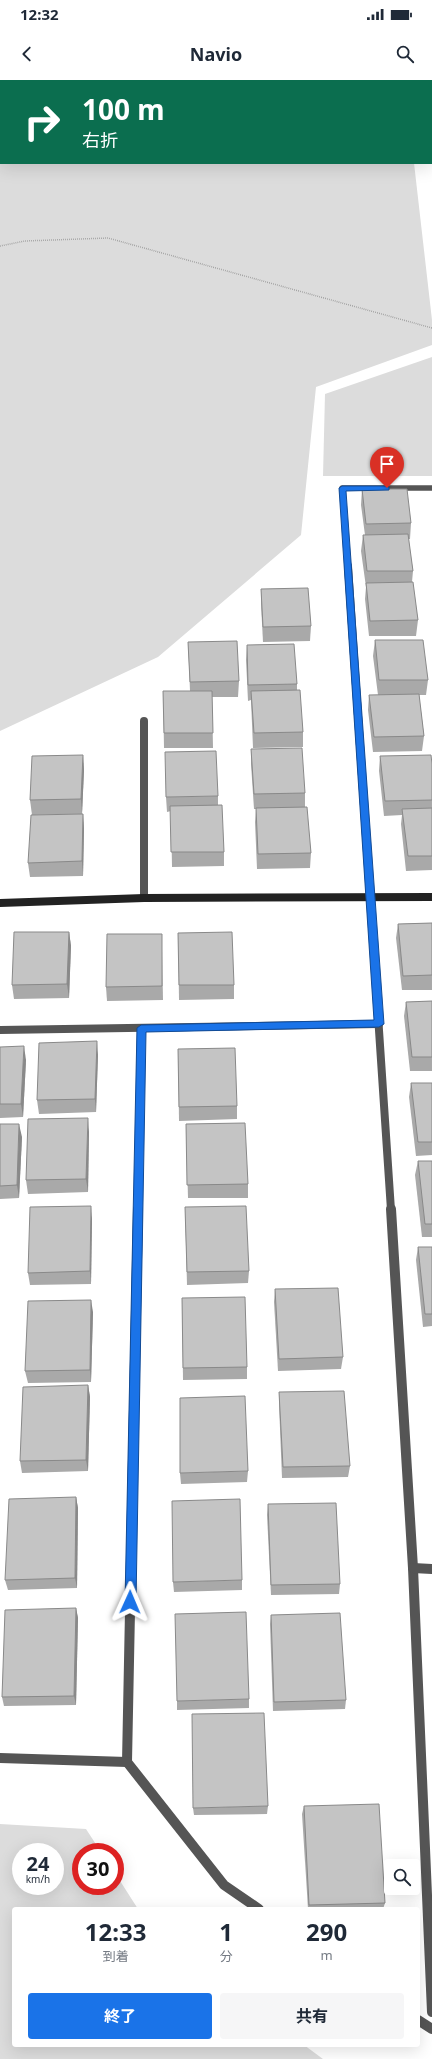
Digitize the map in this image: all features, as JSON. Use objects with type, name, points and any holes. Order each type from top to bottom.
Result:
[{"type":"street","points":[[432,488],[342,488],[371,897],[413,1568],[432,2012]]},
{"type":"street","points":[[144,722],[144,898]]},
{"type":"street","points":[[0,903],[144,898],[432,897]]},
{"type":"street","points":[[0,1030],[379,1024]]},
{"type":"street","points":[[141,1028],[127,1762],[224,1885],[256,1907]]},
{"type":"street","points":[[413,1568],[432,1569]]},
{"type":"street","points":[[0,1758],[127,1762]]},
{"type":"street","points":[[420,2021],[432,2030]]},
{"type":"path","points":[[0,246],[25,241],[108,238],[432,328]]},
{"type":"shaded area","points":[[0,164],[414,164],[432,320],[432,345],[316,387],[301,535],[158,657],[0,731]]},
{"type":"shaded area","points":[[432,357],[432,476],[323,476],[325,394]]},
{"type":"shaded area","points":[[0,1824],[86,1829],[95,1843],[72,1843],[72,1895],[124,1895],[124,1887],[137,1907],[12,1907],[12,2047],[307,2047],[323,2059],[0,2059]]},
{"type":"building","points":[[362,489],[407,489],[411,523],[366,524]]},
{"type":"building","points":[[408,534],[413,571],[367,571],[363,535]]},
{"type":"building","points":[[413,582],[418,620],[370,621],[366,583]]},
{"type":"building","points":[[308,588],[311,626],[263,627],[261,589]]},
{"type":"building","points":[[375,640],[423,640],[428,680],[379,680]]},
{"type":"building","points":[[237,641],[239,681],[190,682],[188,642]]},
{"type":"building","points":[[294,644],[297,684],[248,685],[247,645]]},
{"type":"building","points":[[300,690],[303,732],[254,733],[251,691]]},
{"type":"building","points":[[163,691],[212,691],[213,733],[164,733]]},
{"type":"building","points":[[419,694],[424,736],[374,737],[369,695]]},
{"type":"building","points":[[302,748],[305,793],[254,794],[251,749]]},
{"type":"building","points":[[216,751],[218,796],[166,797],[165,752]]},
{"type":"building","points":[[83,755],[81,799],[30,800],[32,756]]},
{"type":"building","points":[[431,755],[432,800],[385,801],[380,756]]},
{"type":"building","points":[[222,805],[224,852],[171,852],[170,806]]},
{"type":"building","points":[[307,807],[311,853],[258,854],[256,808]]},
{"type":"building","points":[[432,808],[432,856],[408,856],[402,809]]},
{"type":"building","points":[[83,814],[82,861],[28,863],[31,815]]},
{"type":"building","points":[[432,923],[432,975],[403,976],[398,924]]},
{"type":"building","points":[[14,932],[69,932],[67,984],[12,985]]},
{"type":"building","points":[[232,932],[234,985],[179,985],[178,933]]},
{"type":"building","points":[[107,934],[162,934],[162,986],[106,987]]},
{"type":"building","points":[[432,1001],[432,1057],[412,1057],[406,1002]]},
{"type":"building","points":[[97,1041],[95,1099],[37,1100],[39,1043]]},
{"type":"building","points":[[24,1046],[21,1104],[0,1104],[0,1047]]},
{"type":"building","points":[[235,1048],[237,1106],[179,1107],[178,1049]]},
{"type":"building","points":[[411,1083],[432,1083],[432,1142],[418,1142]]},
{"type":"building","points":[[88,1118],[86,1179],[26,1180],[28,1119]]},
{"type":"building","points":[[245,1123],[248,1184],[187,1185],[186,1124]]},
{"type":"building","points":[[0,1124],[19,1124],[17,1185],[0,1186]]},
{"type":"building","points":[[418,1161],[432,1161],[432,1224],[425,1224]]},
{"type":"building","points":[[91,1206],[90,1271],[28,1273],[30,1207]]},
{"type":"building","points":[[246,1206],[249,1271],[187,1272],[185,1207]]},
{"type":"building","points":[[418,1247],[432,1247],[432,1314],[425,1314]]},
{"type":"building","points":[[338,1288],[343,1357],[279,1359],[275,1289]]},
{"type":"building","points":[[245,1297],[247,1367],[183,1368],[182,1298]]},
{"type":"building","points":[[91,1300],[90,1370],[25,1371],[28,1301]]},
{"type":"building","points":[[88,1385],[86,1460],[20,1461],[23,1387]]},
{"type":"building","points":[[344,1391],[350,1466],[283,1467],[279,1392]]},
{"type":"building","points":[[245,1396],[248,1471],[180,1473],[180,1398]]},
{"type":"building","points":[[76,1497],[75,1578],[5,1580],[9,1499]]},
{"type":"building","points":[[240,1499],[242,1580],[173,1582],[172,1501]]},
{"type":"building","points":[[336,1503],[340,1584],[271,1585],[268,1504]]},
{"type":"building","points":[[76,1608],[74,1696],[2,1697],[5,1610]]},
{"type":"building","points":[[246,1612],[249,1699],[177,1701],[175,1614]]},
{"type":"building","points":[[340,1613],[346,1700],[274,1702],[271,1615]]},
{"type":"building","points":[[264,1713],[268,1806],[193,1808],[192,1714]]},
{"type":"building","points":[[379,1804],[385,1903],[309,1905],[304,1806]]},
{"type":"route","points":[[130,1602],[141,1028],[379,1024],[342,488],[387,488]]}]
